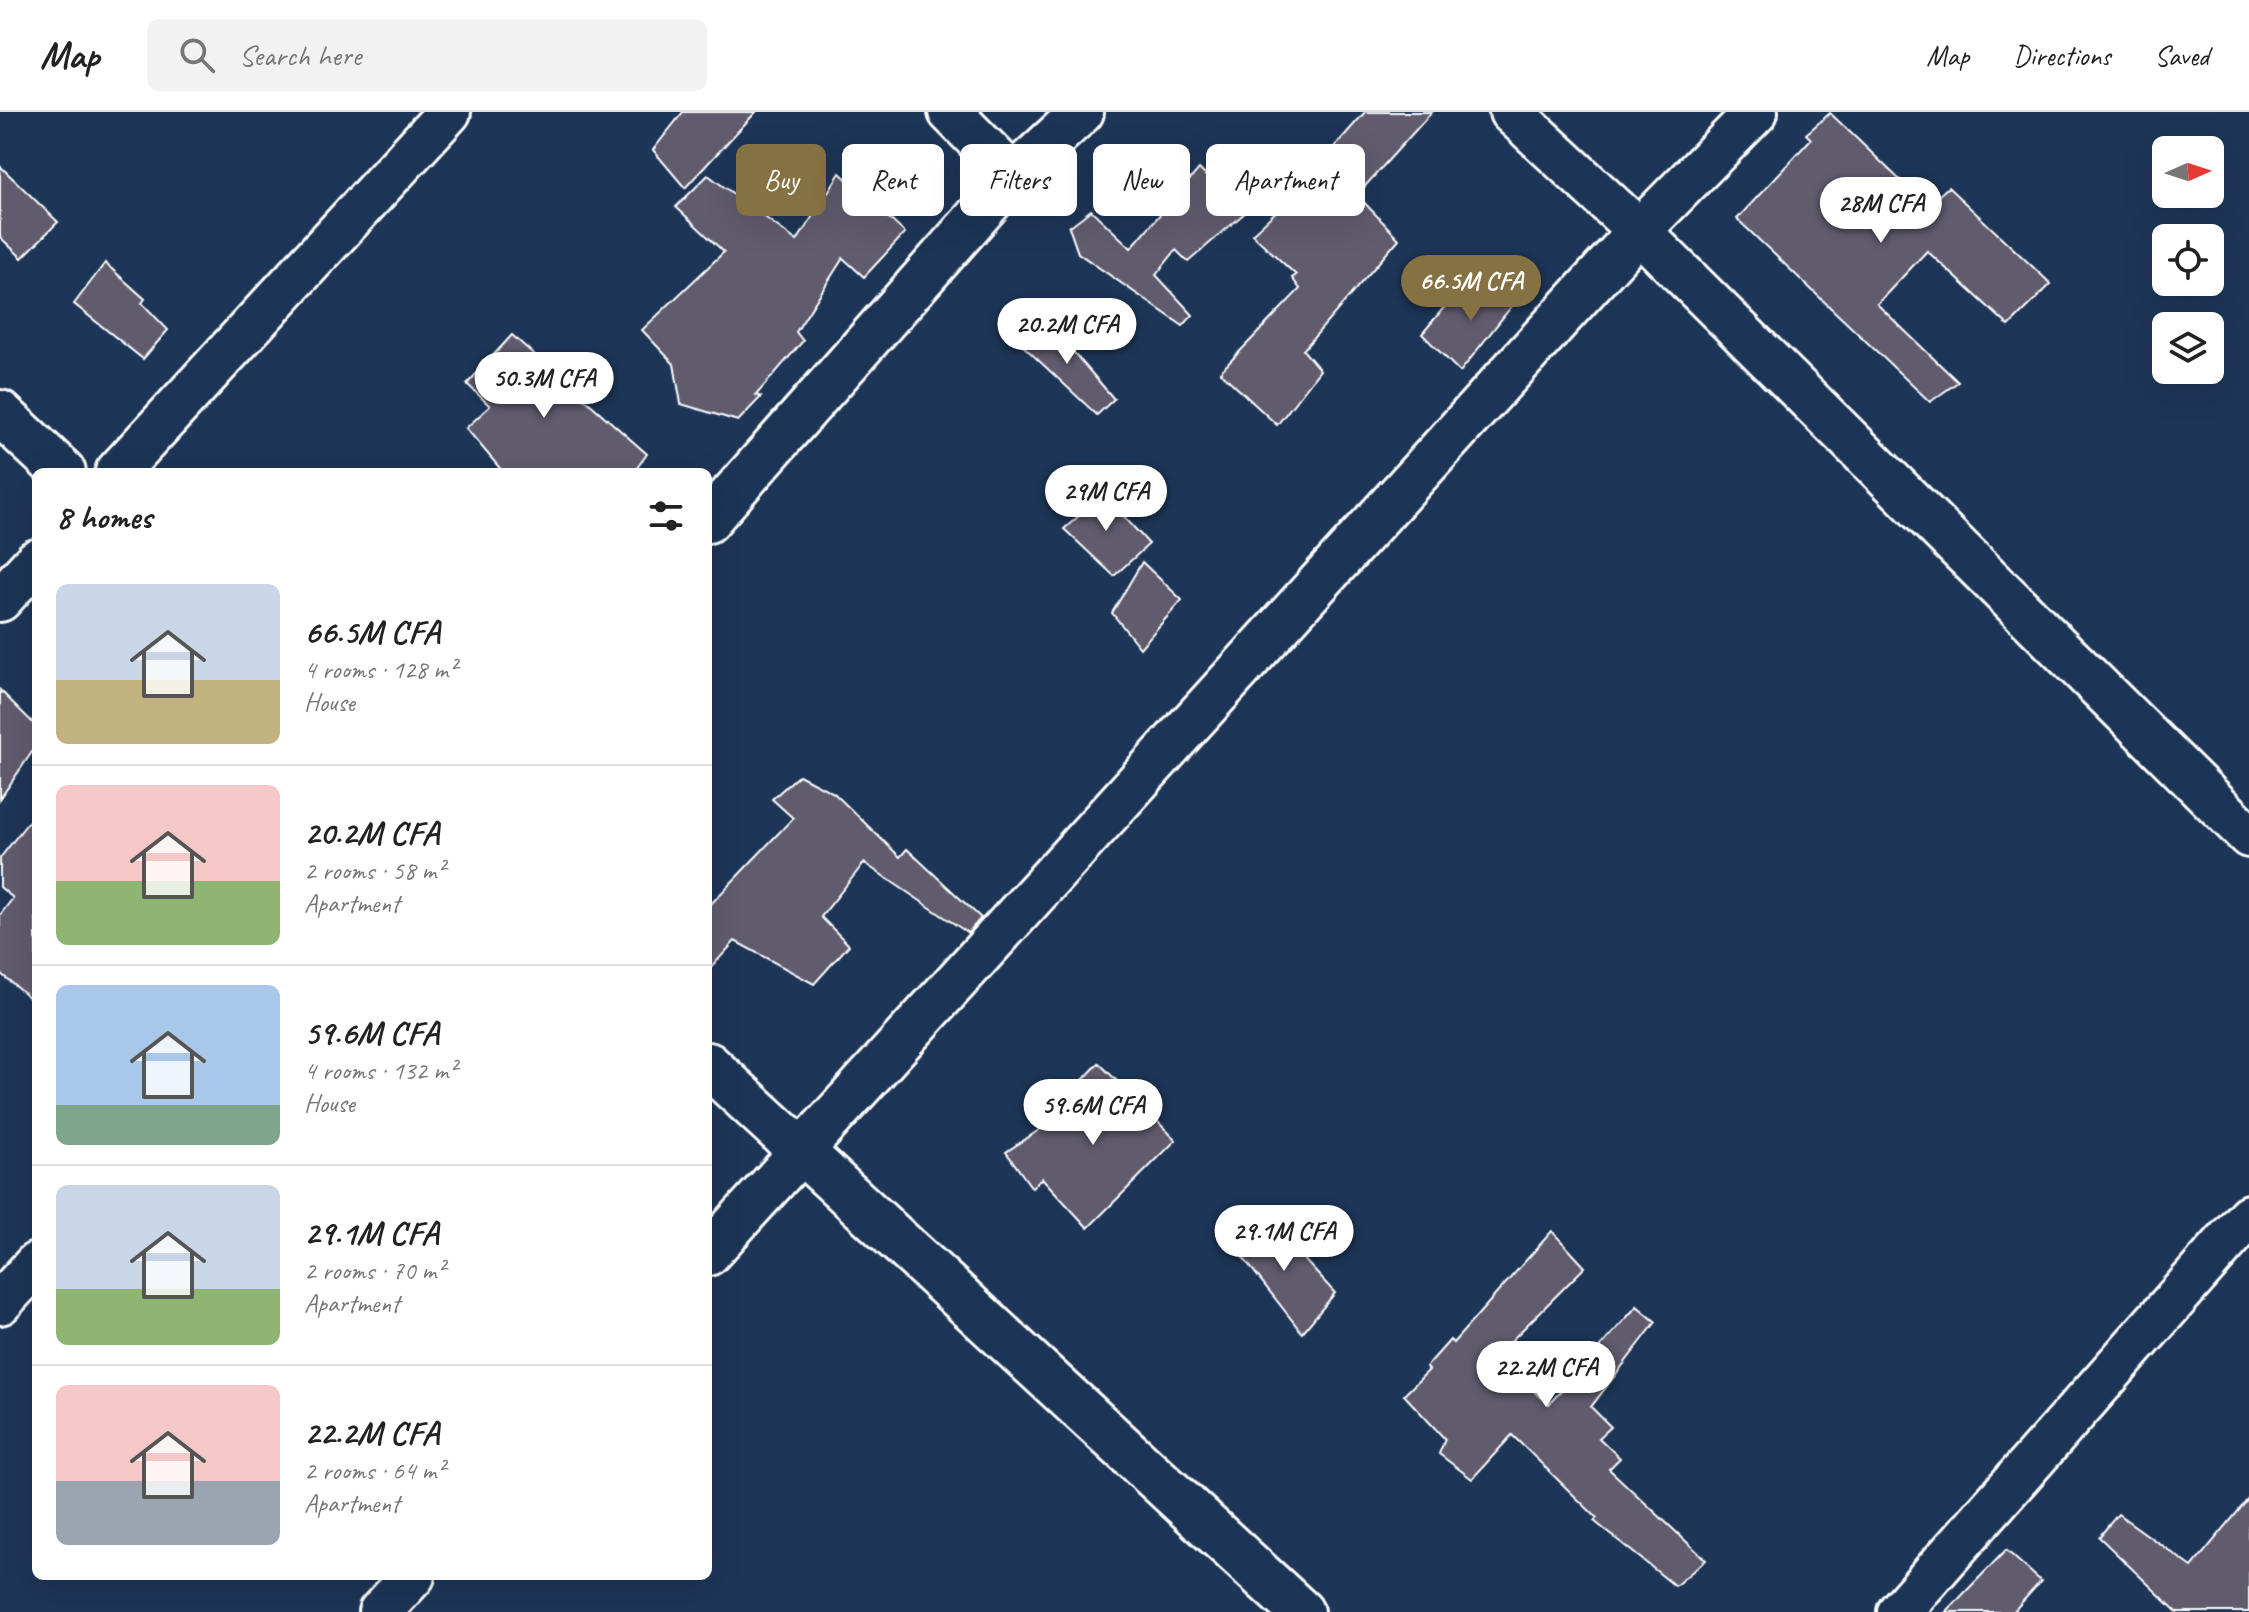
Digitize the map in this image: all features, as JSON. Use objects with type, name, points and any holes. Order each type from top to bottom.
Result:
[{"type":"street","points":[[121,468],[449,112]]},
{"type":"street","points":[[950,112],[982,144]]},
{"type":"street","points":[[1048,144],[1082,112]]},
{"type":"street","points":[[1511,112],[1639,231],[2249,836]]},
{"type":"street","points":[[712,1250],[1639,231],[1756,112]]},
{"type":"street","points":[[712,516],[978,216]]},
{"type":"street","points":[[0,413],[59,468]]},
{"type":"street","points":[[0,600],[32,565]]},
{"type":"street","points":[[712,1069],[1301,1612]]},
{"type":"street","points":[[1899,1612],[2249,1216]]},
{"type":"street","points":[[0,1303],[32,1268]]},
{"type":"street","points":[[380,1612],[409,1580]]},
{"type":"building","points":[[683,112],[756,112],[685,188],[653,150]]},
{"type":"building","points":[[1365,112],[1432,112],[1365,186],[1365,144],[1337,144]]},
{"type":"building","points":[[1830,113],[1927,206],[1948,187],[2051,284],[2009,326],[1927,251],[1877,304],[1958,382],[1930,402],[1737,219],[1811,139],[1806,134]]},
{"type":"building","points":[[0,166],[58,222],[22,258],[0,237]]},
{"type":"building","points":[[1199,169],[1206,176],[1206,216],[1241,216],[1188,262],[1176,250],[1156,275],[1193,315],[1183,326],[1078,253],[1069,227],[1091,210],[1093,216],[1097,216],[1131,248],[1159,216],[1190,216],[1190,179]]},
{"type":"building","points":[[840,173],[842,216],[887,216],[905,233],[864,277],[843,258],[796,332],[803,341],[756,395],[761,397],[738,421],[681,404],[674,364],[642,330],[724,252],[676,207],[708,175],[736,196],[736,216],[763,216],[797,241],[813,216],[826,216],[826,195]]},
{"type":"building","points":[[1365,203],[1399,239],[1303,350],[1320,370],[1277,425],[1220,372],[1300,289],[1292,278],[1296,275],[1252,234],[1271,216],[1365,216]]},
{"type":"building","points":[[105,263],[145,299],[142,303],[168,330],[143,359],[74,304]]},
{"type":"building","points":[[1533,271],[1536,275],[1460,372],[1422,334],[1456,293],[1475,308]]},
{"type":"building","points":[[1044,318],[1114,399],[1097,415],[1021,344]]},
{"type":"building","points":[[512,335],[647,454],[637,468],[500,468],[466,428],[490,406],[467,384]]},
{"type":"building","points":[[1098,488],[1149,544],[1114,576],[1064,529],[1080,515],[1075,509]]},
{"type":"building","points":[[1142,562],[1182,600],[1140,648],[1112,613]]},
{"type":"building","points":[[0,690],[32,722],[32,752],[0,799]]},
{"type":"building","points":[[799,775],[834,793],[900,857],[907,849],[981,918],[968,933],[864,863],[821,917],[849,945],[814,984],[735,941],[712,967],[712,903],[793,818],[772,799]]},
{"type":"building","points":[[32,817],[32,1000],[0,973],[0,915],[13,898],[0,887],[0,858]]},
{"type":"building","points":[[1099,1063],[1176,1140],[1088,1228],[1042,1178],[1032,1188],[1006,1152],[1069,1110],[1061,1103]]},
{"type":"building","points":[[1265,1217],[1335,1293],[1302,1333],[1231,1242]]},
{"type":"building","points":[[1552,1231],[1585,1267],[1495,1357],[1549,1404],[1637,1306],[1656,1322],[1591,1407],[1611,1427],[1599,1438],[1620,1458],[1609,1469],[1706,1560],[1675,1586],[1594,1521],[1597,1518],[1512,1435],[1472,1479],[1439,1454],[1445,1439],[1404,1395],[1429,1370],[1426,1367],[1450,1340],[1453,1343]]},
{"type":"building","points":[[2249,1498],[2249,1612],[2177,1612],[2099,1537],[2118,1514],[2192,1567]]},
{"type":"building","points":[[2006,1550],[2041,1581],[2013,1612],[1946,1612]]}]
